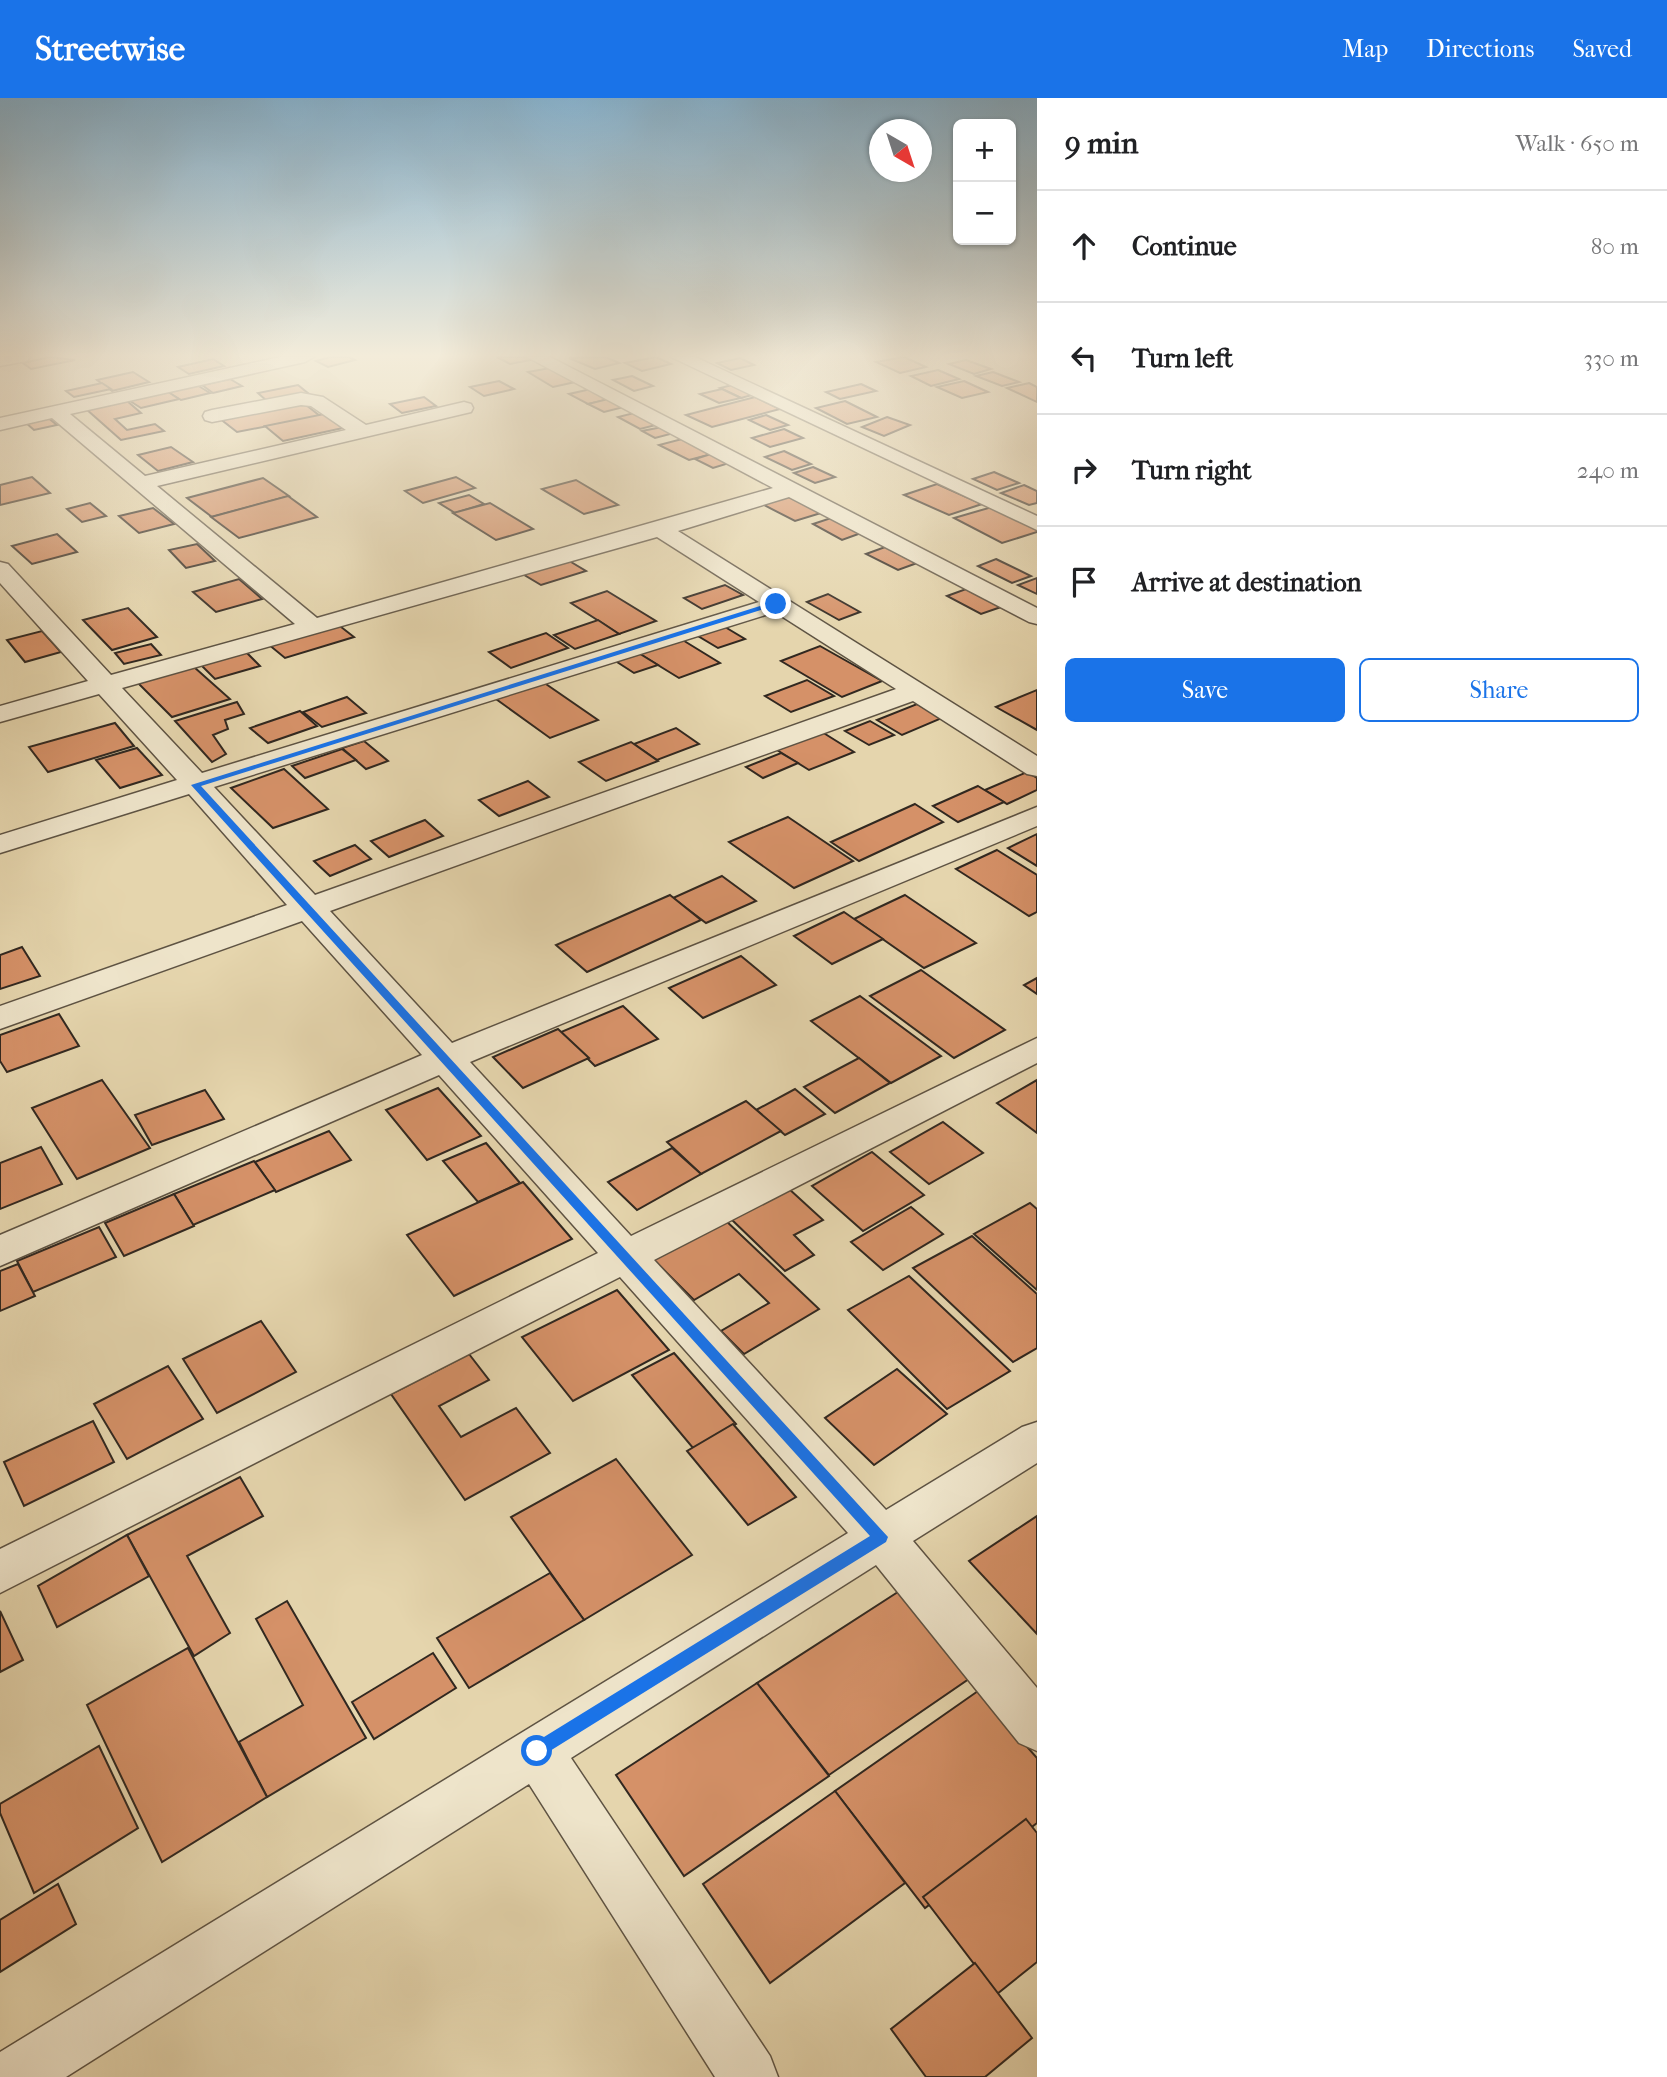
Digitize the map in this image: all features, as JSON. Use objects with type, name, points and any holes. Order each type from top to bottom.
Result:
[{"type":"street","points":[[101,449],[313,627]]},
{"type":"street","points":[[142,483],[288,449]]},
{"type":"street","points":[[712,449],[1037,617]]},
{"type":"street","points":[[877,449],[1037,524]]},
{"type":"street","points":[[0,714],[660,530],[790,490]]},
{"type":"street","points":[[660,530],[1037,768]]},
{"type":"street","points":[[0,569],[881,1537],[1037,1726]]},
{"type":"street","points":[[0,844],[776,604]]},
{"type":"street","points":[[0,1018],[913,692]]},
{"type":"street","points":[[0,1251],[445,1059],[1037,816]]},
{"type":"street","points":[[0,1572],[1037,1049]]},
{"type":"street","points":[[13,2077],[1037,1440]]},
{"type":"street","points":[[537,1751],[749,2077]]},
{"type":"building","points":[[174,449],[193,462],[158,471],[138,455]]},
{"type":"building","points":[[668,449],[703,449],[712,454],[689,460]]},
{"type":"building","points":[[784,451],[811,464],[792,470],[765,457]]},
{"type":"building","points":[[711,454],[729,463],[713,468],[695,459]]},
{"type":"building","points":[[813,467],[835,477],[815,483],[794,473]]},
{"type":"building","points":[[994,472],[1019,483],[997,490],[973,479]]},
{"type":"building","points":[[32,477],[50,493],[0,505],[0,485]]},
{"type":"building","points":[[456,477],[475,488],[423,503],[405,491]]},
{"type":"building","points":[[263,478],[289,496],[212,517],[187,498]]},
{"type":"building","points":[[576,480],[618,505],[584,514],[542,489]]},
{"type":"building","points":[[937,484],[982,504],[949,515],[904,495]]},
{"type":"building","points":[[1024,485],[1037,491],[1037,503],[1029,505],[1001,493]]},
{"type":"building","points":[[469,495],[484,504],[455,513],[439,503]]},
{"type":"building","points":[[288,496],[317,517],[239,538],[211,517]]},
{"type":"building","points":[[787,496],[821,513],[795,521],[762,504]]},
{"type":"building","points":[[90,503],[106,516],[82,522],[67,509]]},
{"type":"building","points":[[490,503],[533,529],[496,540],[453,513]]},
{"type":"building","points":[[992,507],[1037,532],[1002,543],[954,518]]},
{"type":"building","points":[[153,508],[174,524],[139,533],[119,516]]},
{"type":"building","points":[[831,518],[861,533],[842,540],[813,524]]},
{"type":"building","points":[[57,534],[77,552],[32,564],[12,546]]},
{"type":"building","points":[[197,544],[215,561],[186,568],[169,550]]},
{"type":"building","points":[[885,547],[917,563],[898,570],[866,554]]},
{"type":"building","points":[[566,559],[586,571],[541,585],[521,573]]},
{"type":"building","points":[[996,559],[1031,576],[1012,583],[978,566]]},
{"type":"building","points":[[1037,578],[1037,594],[1018,585]]},
{"type":"building","points":[[239,579],[262,599],[216,612],[193,592]]},
{"type":"building","points":[[725,585],[743,595],[702,609],[684,598]]},
{"type":"building","points":[[966,589],[1001,607],[981,614],[947,596]]},
{"type":"building","points":[[607,591],[656,621],[619,634],[571,603]]},
{"type":"building","points":[[828,594],[860,612],[839,620],[807,602]]},
{"type":"building","points":[[128,608],[157,637],[112,650],[83,620]]},
{"type":"building","points":[[598,620],[619,634],[575,649],[554,635]]},
{"type":"building","points":[[336,623],[354,637],[285,658],[268,644]]},
{"type":"building","points":[[725,627],[745,639],[718,648],[698,636]]},
{"type":"building","points":[[42,631],[61,652],[25,662],[7,640]]},
{"type":"building","points":[[546,633],[568,648],[511,668],[489,652]]},
{"type":"building","points":[[681,639],[720,663],[679,678],[640,654]]},
{"type":"building","points":[[151,644],[161,655],[124,664],[115,653]]},
{"type":"building","points":[[820,646],[882,681],[842,697],[781,661]]},
{"type":"building","points":[[245,651],[260,666],[215,679],[200,664]]},
{"type":"building","points":[[637,652],[658,665],[634,673],[614,660]]},
{"type":"building","points":[[194,667],[230,699],[172,717],[138,683]]},
{"type":"building","points":[[807,680],[834,696],[791,712],[765,696]]},
{"type":"building","points":[[543,682],[598,720],[550,738],[496,699]]},
{"type":"building","points":[[1037,690],[1037,730],[996,707]]},
{"type":"building","points":[[347,697],[366,713],[322,727],[303,712]]},
{"type":"building","points":[[237,702],[244,714],[225,720],[228,729],[213,735],[226,754],[212,762],[175,721]]},
{"type":"building","points":[[917,704],[942,718],[902,735],[877,720]]},
{"type":"building","points":[[300,711],[317,726],[268,743],[250,728]]},
{"type":"building","points":[[870,721],[894,735],[869,745],[845,731]]},
{"type":"building","points":[[115,723],[134,746],[48,772],[29,747]]},
{"type":"building","points":[[676,728],[699,744],[657,760],[634,744]]},
{"type":"building","points":[[822,732],[854,752],[809,770],[777,750]]},
{"type":"building","points":[[364,741],[388,761],[366,769],[342,748]]},
{"type":"building","points":[[631,742],[658,761],[606,781],[579,762]]},
{"type":"building","points":[[137,748],[162,775],[120,788],[96,760]]},
{"type":"building","points":[[342,749],[356,760],[305,778],[292,766]]},
{"type":"building","points":[[781,753],[798,763],[763,778],[746,767]]},
{"type":"building","points":[[284,769],[328,809],[273,828],[231,788]]},
{"type":"building","points":[[1027,772],[1037,778],[1037,790],[1007,804],[985,790]]},
{"type":"building","points":[[528,781],[549,797],[499,816],[479,800]]},
{"type":"building","points":[[978,786],[1004,802],[958,822],[933,806]]},
{"type":"building","points":[[915,804],[943,822],[859,861],[831,842]]},
{"type":"building","points":[[788,817],[853,861],[794,888],[729,842]]},
{"type":"building","points":[[425,820],[443,836],[389,857],[371,841]]},
{"type":"building","points":[[1037,834],[1037,866],[1008,848]]},
{"type":"building","points":[[355,845],[371,859],[330,876],[314,861]]},
{"type":"building","points":[[997,850],[1037,875],[1037,912],[1029,916],[956,869]]},
{"type":"building","points":[[722,876],[756,901],[706,923],[673,898]]},
{"type":"building","points":[[670,895],[701,920],[587,972],[556,945]]},
{"type":"building","points":[[905,895],[976,943],[924,968],[854,919]]},
{"type":"building","points":[[844,912],[883,939],[832,964],[794,936]]},
{"type":"building","points":[[22,947],[40,976],[0,989],[0,955]]},
{"type":"building","points":[[741,956],[776,985],[703,1018],[669,988]]},
{"type":"building","points":[[921,970],[1005,1030],[954,1058],[870,996]]},
{"type":"building","points":[[1037,978],[1037,994],[1024,985]]},
{"type":"building","points":[[860,996],[941,1056],[891,1083],[811,1021]]},
{"type":"building","points":[[623,1006],[658,1039],[595,1066],[561,1032]]},
{"type":"building","points":[[59,1014],[79,1046],[7,1072],[0,1061],[0,1035]]},
{"type":"building","points":[[558,1029],[589,1058],[523,1088],[493,1057]]},
{"type":"building","points":[[859,1058],[890,1083],[835,1113],[804,1087]]},
{"type":"building","points":[[102,1080],[150,1148],[77,1179],[32,1108]]},
{"type":"building","points":[[1037,1080],[1037,1133],[997,1103]]},
{"type":"building","points":[[438,1088],[481,1136],[427,1160],[386,1110]]},
{"type":"building","points":[[795,1089],[825,1114],[785,1135],[756,1110]]},
{"type":"building","points":[[205,1090],[224,1119],[152,1145],[135,1115]]},
{"type":"building","points":[[746,1101],[781,1131],[701,1174],[667,1142]]},
{"type":"building","points":[[943,1122],[983,1153],[929,1184],[890,1152]]},
{"type":"building","points":[[329,1131],[351,1160],[276,1192],[255,1162]]},
{"type":"building","points":[[486,1143],[520,1183],[478,1202],[443,1161]]},
{"type":"building","points":[[41,1147],[62,1184],[0,1209],[0,1163]]},
{"type":"building","points":[[672,1148],[701,1174],[637,1210],[608,1182]]},
{"type":"building","points":[[872,1152],[924,1195],[863,1231],[812,1186]]},
{"type":"building","points":[[254,1161],[275,1190],[193,1225],[174,1194]]},
{"type":"building","points":[[523,1182],[572,1239],[454,1296],[407,1235]]},
{"type":"building","points":[[788,1188],[823,1220],[794,1235],[814,1255],[785,1271],[730,1218]]},
{"type":"building","points":[[174,1194],[194,1226],[124,1256],[105,1223]]},
{"type":"building","points":[[1030,1203],[1037,1209],[1037,1290],[974,1234]]},
{"type":"building","points":[[911,1207],[943,1234],[883,1270],[851,1242]]},
{"type":"building","points":[[723,1218],[819,1309],[744,1354],[721,1331],[769,1303],[739,1274],[694,1300],[652,1258]]},
{"type":"building","points":[[99,1227],[116,1257],[33,1292],[17,1261]]},
{"type":"building","points":[[972,1236],[1037,1294],[1037,1348],[1013,1362],[913,1268]]},
{"type":"building","points":[[18,1264],[35,1296],[0,1311],[0,1271]]},
{"type":"building","points":[[909,1276],[1010,1371],[947,1409],[848,1310]]},
{"type":"building","points":[[617,1290],[669,1350],[573,1401],[522,1337]]},
{"type":"building","points":[[261,1321],[296,1372],[217,1413],[183,1359]]},
{"type":"building","points":[[674,1353],[736,1424],[693,1448],[632,1375]]},
{"type":"building","points":[[469,1354],[489,1380],[439,1406],[461,1437],[516,1408],[550,1453],[465,1500],[391,1394]]},
{"type":"building","points":[[168,1366],[203,1419],[127,1459],[94,1404]]},
{"type":"building","points":[[897,1369],[947,1414],[874,1465],[825,1418]]},
{"type":"building","points":[[93,1421],[114,1462],[24,1506],[4,1462]]},
{"type":"building","points":[[733,1424],[796,1497],[748,1525],[687,1451]]},
{"type":"building","points":[[616,1459],[692,1555],[584,1620],[511,1517]]},
{"type":"building","points":[[240,1477],[263,1516],[187,1556],[230,1633],[194,1656],[127,1535]]},
{"type":"building","points":[[1037,1516],[1037,1634],[969,1561]]},
{"type":"building","points":[[127,1535],[149,1576],[57,1627],[38,1586]]},
{"type":"building","points":[[550,1573],[584,1620],[469,1688],[437,1638]]},
{"type":"building","points":[[901,1590],[976,1674],[829,1775],[757,1683]]},
{"type":"building","points":[[287,1601],[366,1738],[267,1797],[239,1742],[303,1705],[256,1619]]},
{"type":"building","points":[[0,1611],[23,1660],[0,1672]]},
{"type":"building","points":[[188,1648],[267,1797],[162,1862],[87,1705]]},
{"type":"building","points":[[433,1653],[456,1688],[374,1739],[352,1702]]},
{"type":"building","points":[[757,1683],[829,1776],[684,1876],[616,1775]]},
{"type":"building","points":[[978,1691],[1037,1758],[1037,1823],[925,1908],[835,1791]]},
{"type":"building","points":[[99,1746],[138,1828],[34,1893],[0,1813],[0,1804]]},
{"type":"building","points":[[835,1791],[905,1883],[770,1983],[703,1884]]},
{"type":"building","points":[[1026,1819],[1037,1833],[1037,1962],[997,1994],[923,1897]]},
{"type":"building","points":[[58,1884],[76,1924],[0,1972],[0,1920]]},
{"type":"building","points":[[975,1963],[1032,2038],[985,2077],[926,2077],[891,2029]]},
{"type":"route","points":[[537,1751],[881,1537],[195,785],[776,604]]}]
